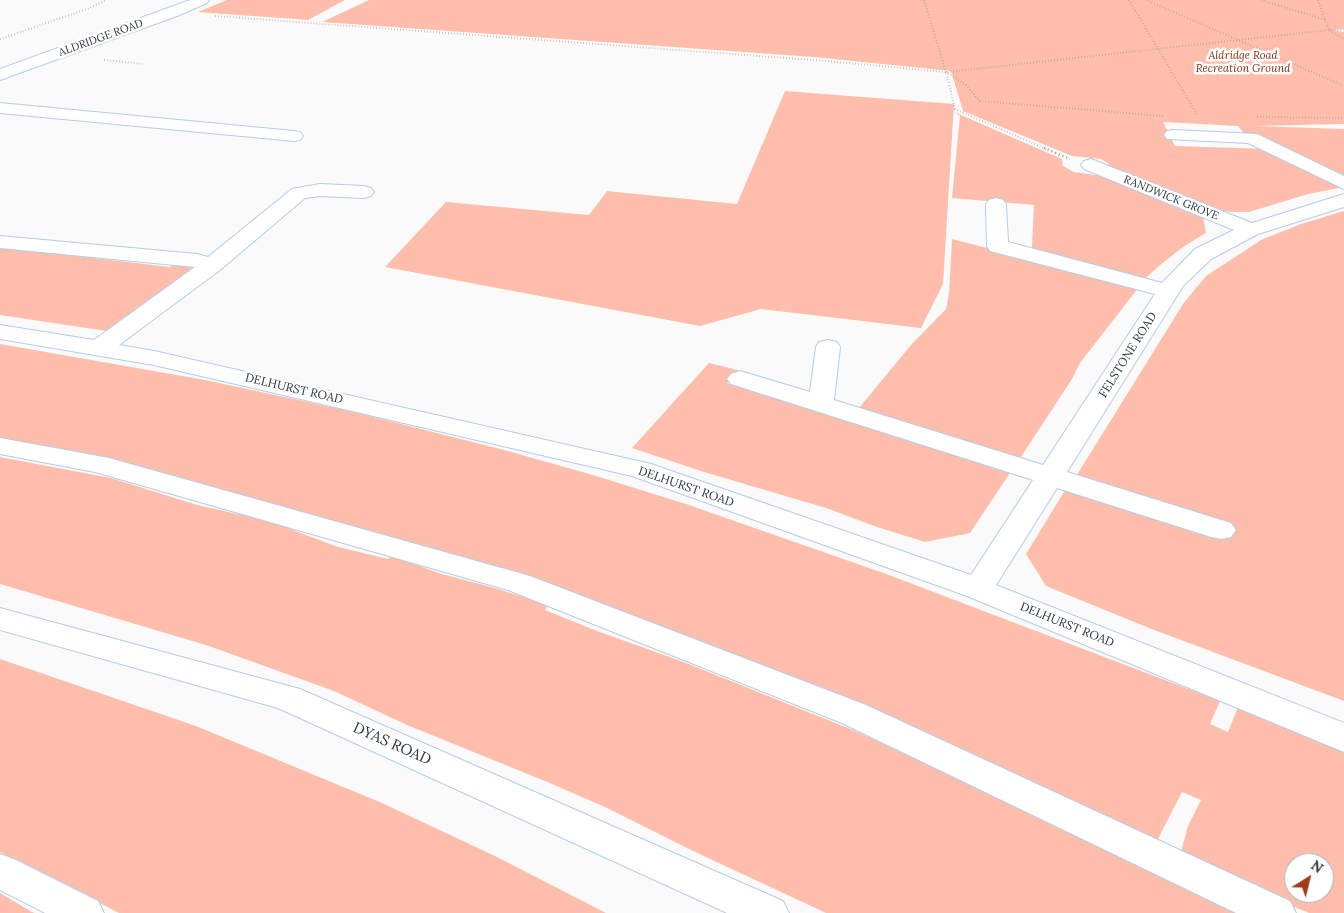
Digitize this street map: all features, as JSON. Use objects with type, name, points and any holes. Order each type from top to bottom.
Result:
[{"type":"street","name":"ALDRIDGE ROAD","points":[[0,75],[172,13],[202,0]]},
{"type":"street","points":[[0,108],[294,136]]},
{"type":"street","points":[[1173,135],[1251,138],[1344,183]]},
{"type":"street","name":"RANDWICK GROVE","points":[[1091,166],[1251,230]]},
{"type":"street","points":[[99,348],[212,265],[299,193],[320,190],[364,192]]},
{"type":"street","name":"FELSTONE ROAD","points":[[978,589],[1174,282],[1204,254],[1251,230],[1344,200]]},
{"type":"street","points":[[996,204],[998,246],[1168,291]]},
{"type":"street","points":[[0,242],[212,265]]},
{"type":"street","name":"DELHURST ROAD","points":[[0,332],[173,362],[641,470],[978,589],[1344,738]]},
{"type":"street","points":[[821,404],[828,347]]},
{"type":"street","points":[[740,379],[1051,475],[1221,530]]},
{"type":"street","points":[[0,446],[99,464],[519,583],[854,714],[1276,913]]},
{"type":"street","name":"DYAS ROAD","points":[[0,619],[288,698],[769,913]]},
{"type":"street","points":[[0,871],[84,913]]},
{"type":"path","points":[[0,39],[90,8],[106,0]]},
{"type":"path","points":[[924,0],[955,109],[1072,160],[1091,166]]},
{"type":"path","points":[[1129,0],[1198,116],[1189,116]]},
{"type":"path","points":[[1146,0],[1344,86]]},
{"type":"path","points":[[1261,0],[1326,20]]},
{"type":"path","points":[[1318,0],[1329,30],[1344,39]]},
{"type":"path","points":[[172,13],[814,60],[946,72],[1329,30],[1344,30]]},
{"type":"path","points":[[97,59],[143,64]]},
{"type":"path","points":[[946,72],[965,84],[980,101],[1137,116],[1163,116]]},
{"type":"path","points":[[1256,117],[1344,118]]},
{"type":"green space","points":[[227,0],[345,0],[308,20],[198,12]]},
{"type":"green space","name":"Aldridge Road Recreation Ground","points":[[369,0],[1344,0],[1344,29],[1333,30],[1344,32],[1344,124],[1255,126],[1344,129],[1344,178],[1251,133],[1244,133],[1238,126],[1163,122],[1175,146],[1268,149],[1344,187],[1308,194],[1249,212],[1212,210],[1111,170],[1109,164],[1101,159],[1072,156],[963,111],[951,71],[814,57],[322,22]]},
{"type":"green space","points":[[785,91],[954,104],[943,284],[921,328],[761,309],[700,326],[385,267],[446,202],[589,215],[607,191],[737,204]]},
{"type":"green space","points":[[954,112],[1062,159],[1063,166],[1074,172],[1102,176],[1203,216],[1206,233],[1173,255],[1144,280],[1037,254],[1032,247],[1034,205],[952,198],[960,116]]},
{"type":"green space","points":[[1344,211],[1344,701],[1149,628],[1046,586],[1026,554],[1067,487],[1226,539],[1231,527],[1075,478],[1183,304],[1206,276],[1261,240],[1301,224]]},
{"type":"green space","points":[[952,239],[1139,287],[1080,363],[1072,379],[1019,460],[859,408],[911,345],[946,309],[949,294]]},
{"type":"green space","points":[[0,247],[170,267],[177,262],[195,265],[113,332],[0,315]]},
{"type":"green space","points":[[0,344],[205,380],[350,411],[504,450],[593,475],[686,504],[889,575],[1220,701],[1210,724],[1228,732],[1238,707],[1344,752],[1344,913],[1309,913],[1284,903],[1334,903],[1334,853],[1284,853],[1284,903],[1188,864],[1180,855],[1188,826],[1201,800],[1182,792],[1158,839],[1151,841],[537,580],[465,557],[0,439]]},
{"type":"green space","points":[[709,363],[738,370],[727,383],[1012,470],[970,533],[925,542],[826,508],[704,472],[632,448]]},
{"type":"green space","points":[[0,457],[111,478],[197,505],[269,521],[338,547],[388,559],[391,556],[442,574],[548,605],[545,610],[681,661],[853,730],[1045,819],[1238,913],[826,913],[693,851],[605,807],[407,725],[334,691],[206,645],[0,584]]},
{"type":"green space","points":[[0,659],[196,726],[382,803],[495,856],[606,913],[119,913],[0,852]]},
{"type":"green space","points":[[0,893],[32,912],[35,913],[0,913]]}]
